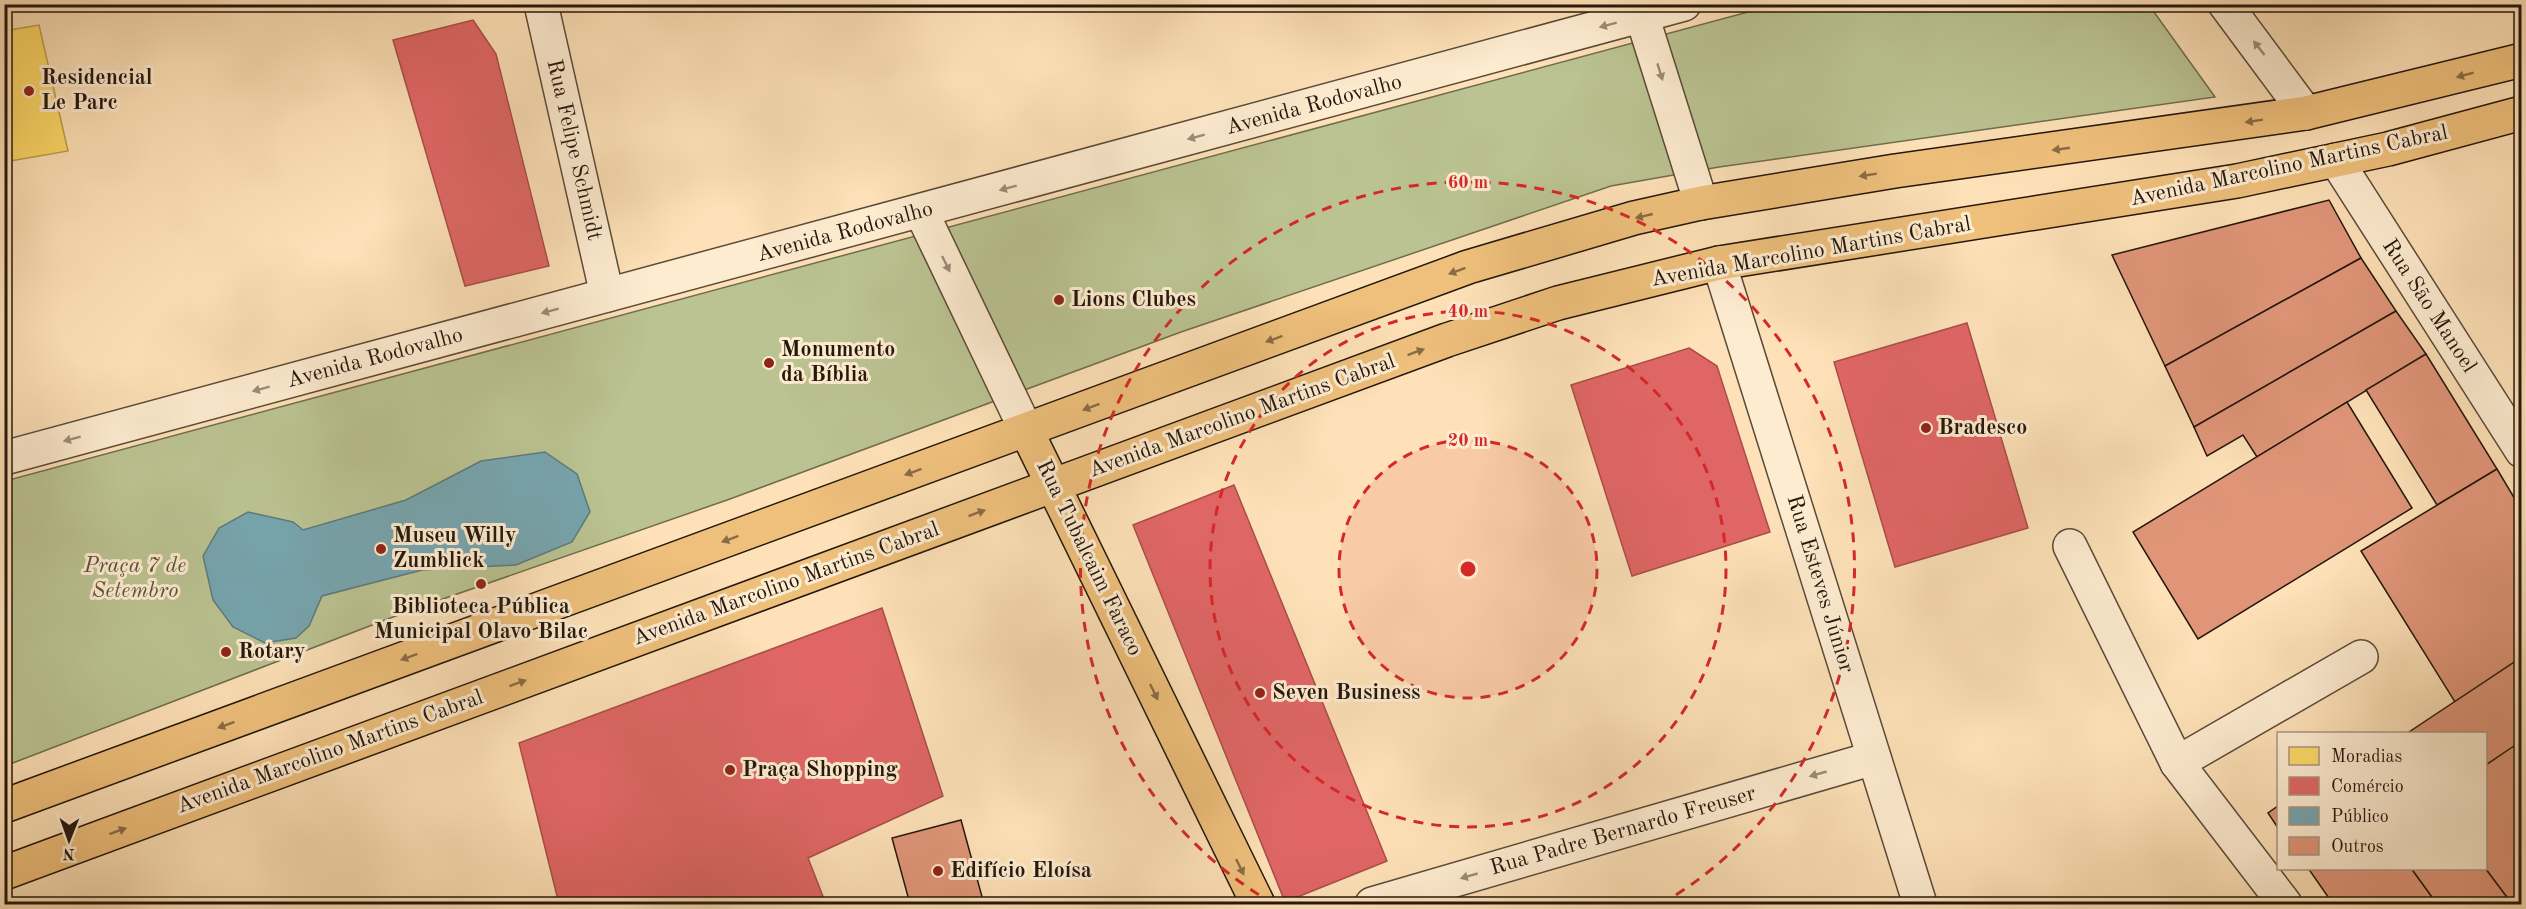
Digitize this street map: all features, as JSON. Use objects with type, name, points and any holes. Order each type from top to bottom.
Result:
[{"type":"main road","points":[[4,806],[1027,432],[1468,267],[1634,218],[1701,203],[1896,171],[2306,112],[2522,60]]},
{"type":"main road","name":"Avenida Marcolino Martins Cabral","points":[[4,873],[1447,340],[1557,303],[1719,263],[2119,202],[2336,160],[2522,113]]},
{"type":"main road","name":"Rua Tubalcaim Faraco","points":[[1027,432],[1258,904]]},
{"type":"street","name":"Rua Felipe Schmidt","points":[[541,4],[607,295]]},
{"type":"street","name":"Avenida Rodovalho","points":[[4,458],[1684,4]]},
{"type":"street","points":[[2225,4],[2306,112]]},
{"type":"street","points":[[1642,16],[1701,203]]},
{"type":"street","name":"Rua São Manoel","points":[[2336,160],[2522,451]]},
{"type":"street","name":"Rua Tubalcaim Faraco","points":[[921,212],[1027,432]]},
{"type":"street","name":"Rua Esteves Júnior","points":[[1719,263],[1920,904]]},
{"type":"street","points":[[2070,546],[2177,763],[2285,904]]},
{"type":"street","points":[[2177,763],[2361,657]]},
{"type":"street","name":"Rua Padre Bernardo Freuser","points":[[1372,904],[1874,758]]},
{"type":"green space","name":"Praça 7 de Setembro","points":[[1774,5],[2149,5],[2215,97],[1719,167],[1611,186],[1181,332],[730,499],[414,609],[5,766],[5,481]]},
{"type":"building: Moradias","name":"Residencial Le Parc","points":[[39,25],[68,151],[4,162],[4,31]]},
{"type":"building: Comércio","points":[[473,20],[496,54],[549,266],[465,286],[393,40]]},
{"type":"building: Comércio","name":"Bradesco","points":[[1967,323],[2028,528],[1895,567],[1834,362]]},
{"type":"building: Comércio","points":[[1689,348],[1717,366],[1770,532],[1632,576],[1571,385]]},
{"type":"building: Comércio","name":"Seven Business","points":[[1234,485],[1387,861],[1285,902],[1133,525]]},
{"type":"building: Comércio","name":"Praça Shopping","points":[[882,608],[943,796],[808,858],[826,904],[559,904],[519,743]]},
{"type":"building: Público","name":"Museu Willy Zumblick","points":[[545,452],[577,474],[590,512],[572,542],[516,565],[422,570],[322,596],[309,626],[296,638],[265,643],[233,627],[213,600],[203,556],[219,528],[248,512],[293,522],[303,530],[406,500],[481,461]]},
{"type":"building: Outros","points":[[2329,200],[2361,258],[2165,366],[2112,255]]},
{"type":"building: Outros","points":[[2361,258],[2396,311],[2194,427],[2165,366]]},
{"type":"building: Outros","points":[[2396,311],[2426,354],[2257,457],[2243,435],[2207,456],[2194,427]]},
{"type":"building: Outros","points":[[2426,354],[2497,469],[2437,505],[2366,390]]},
{"type":"building: Outros","points":[[2347,402],[2412,508],[2198,639],[2133,532]]},
{"type":"building: Outros","points":[[2497,469],[2522,511],[2522,657],[2455,702],[2361,551]]},
{"type":"building: Outros","points":[[2522,657],[2522,741],[2487,764],[2487,732],[2409,732]]},
{"type":"building: Outros","points":[[2522,741],[2522,757],[2514,746]]},
{"type":"building: Outros","points":[[2514,746],[2522,757],[2522,904],[2512,904],[2486,870],[2487,764]]},
{"type":"building: Outros","points":[[2277,807],[2277,826],[2268,813]]},
{"type":"building: Outros","name":"Edifício Eloísa","points":[[961,820],[984,904],[910,904],[892,838]]},
{"type":"building: Outros","points":[[2309,870],[2412,870],[2437,904],[2333,904]]},
{"type":"building: Outros","points":[[2412,870],[2486,870],[2512,904],[2437,904]]},
{"type":"place","name":"Residencial Le Parc","points":[[29,91]]},
{"type":"place","name":"Lions Clubes","points":[[1059,300]]},
{"type":"place","name":"Monumento da Bíblia","points":[[769,363]]},
{"type":"place","name":"Bradesco","points":[[1926,428]]},
{"type":"place","name":"Museu Willy Zumblick","points":[[381,549]]},
{"type":"place","name":"Biblioteca Pública Municipal Olavo Bilac","points":[[481,584]]},
{"type":"place","name":"Rotary","points":[[226,652]]},
{"type":"place","name":"Seven Business","points":[[1260,693]]},
{"type":"place","name":"Praça Shopping","points":[[730,770]]},
{"type":"place","name":"Edifício Eloísa","points":[[938,871]]}]
